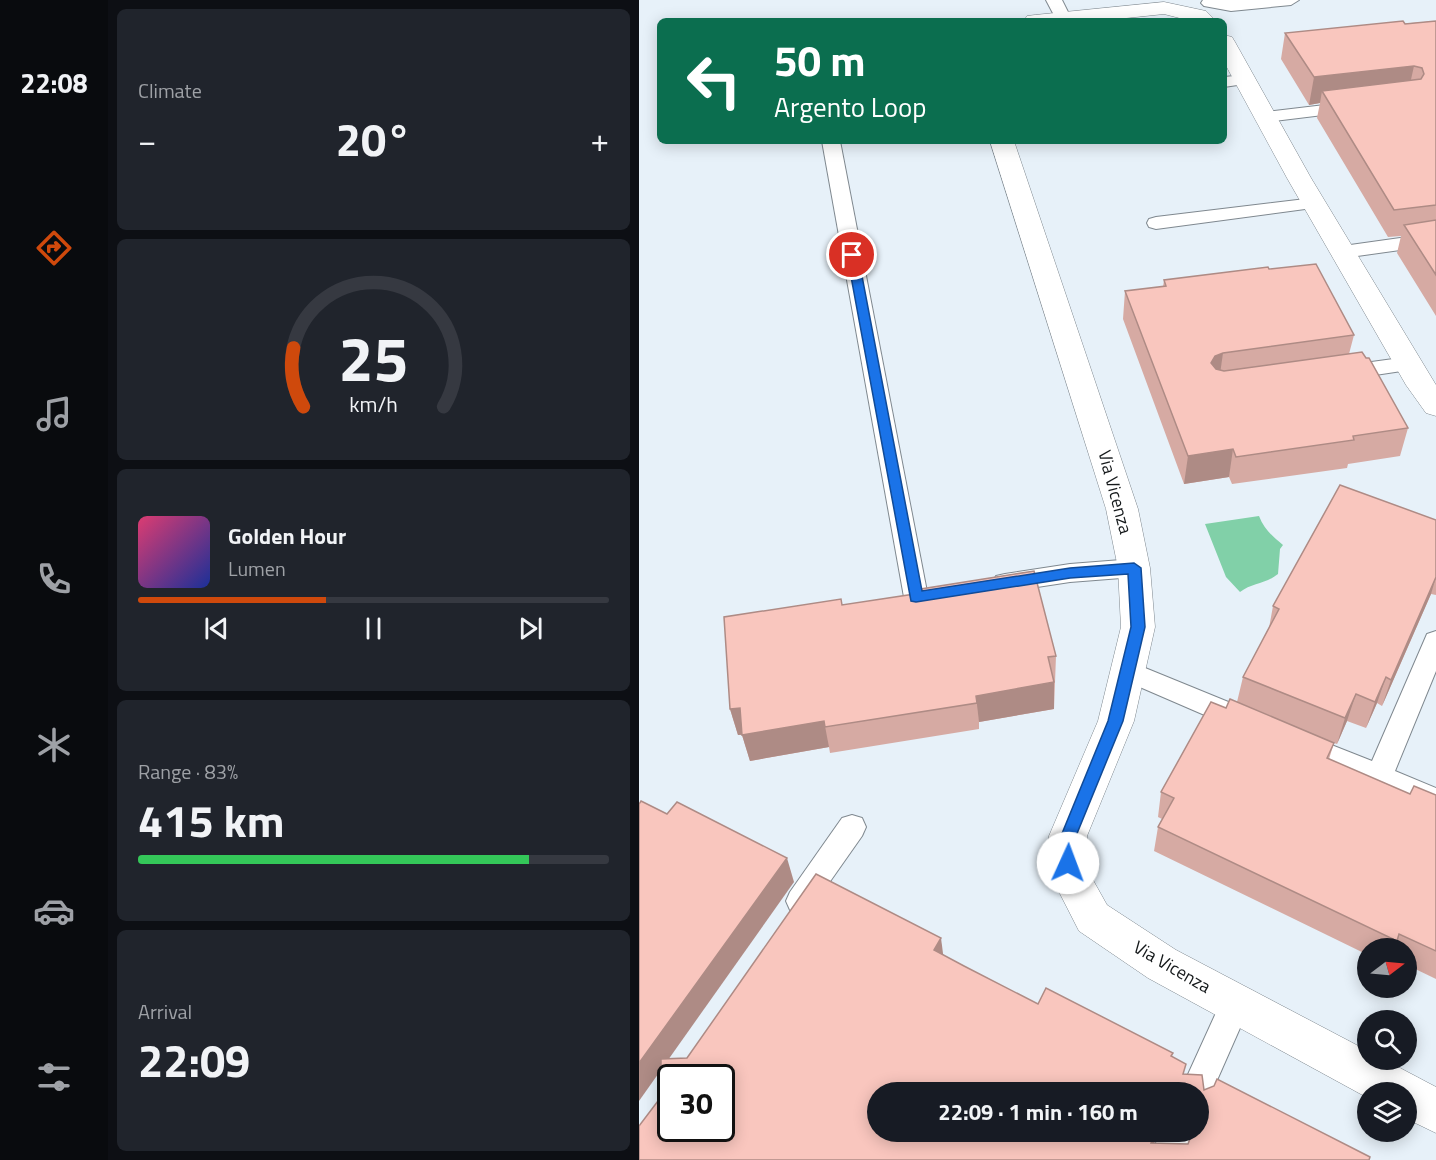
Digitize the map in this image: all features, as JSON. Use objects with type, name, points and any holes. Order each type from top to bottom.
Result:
[{"type":"street","points":[[1041,18],[1058,9],[1205,10]]},
{"type":"street","points":[[1227,53],[1235,81],[1266,117],[1408,364],[1436,406]]},
{"type":"street","name":"Via Vicenza","points":[[1003,144],[1115,488],[1134,568],[1138,627],[1116,721],[1068,836],[1068,863],[1076,886],[1093,918],[1162,964],[1382,1082]]},
{"type":"street","points":[[1417,1101],[1436,1111]]},
{"type":"lane","points":[[1205,10],[1291,0]]},
{"type":"lane","points":[[1266,117],[1361,106]]},
{"type":"lane","points":[[832,144],[916,597]]},
{"type":"lane","points":[[1156,223],[1314,203]]},
{"type":"lane","points":[[1343,252],[1436,239]]},
{"type":"lane","points":[[1326,375],[1408,364]]},
{"type":"lane","points":[[987,586],[1070,573],[1134,568]]},
{"type":"lane","points":[[1379,776],[1428,682],[1436,640]]},
{"type":"lane","points":[[1128,671],[1436,800]]},
{"type":"lane","points":[[785,923],[852,827]]},
{"type":"lane","points":[[1200,1082],[1236,1003]]},
{"type":"lane","points":[[1165,1160],[1173,1142]]},
{"type":"green space","points":[[1259,516],[1263,525],[1283,545],[1280,549],[1278,574],[1240,592],[1226,577],[1205,524]]},
{"type":"building","points":[[1403,21],[1405,24],[1436,21],[1436,205],[1394,210],[1322,91],[1421,79],[1424,74],[1422,68],[1414,66],[1314,77],[1285,33]]},
{"type":"building","points":[[1436,220],[1436,275],[1404,225]]},
{"type":"building","points":[[1316,264],[1354,335],[1223,353],[1215,356],[1211,363],[1216,369],[1224,371],[1362,352],[1366,358],[1369,358],[1408,428],[1353,436],[1354,440],[1236,457],[1233,449],[1188,456],[1125,291],[1166,286],[1164,280],[1268,267],[1269,269]]},
{"type":"building","points":[[1340,485],[1436,520],[1436,577],[1391,680],[1386,677],[1375,702],[1356,694],[1345,718],[1243,677],[1279,609],[1273,606]]},
{"type":"building","points":[[1034,571],[1056,656],[1048,657],[1054,682],[976,696],[977,703],[825,727],[824,721],[742,735],[740,708],[730,709],[724,617],[841,599],[842,605],[921,593],[921,589]]},
{"type":"building","points":[[1230,699],[1334,743],[1327,758],[1410,794],[1414,786],[1436,795],[1436,951],[1417,942],[1417,938],[1408,938],[1399,934],[1398,938],[1391,938],[1158,827],[1174,798],[1161,792],[1211,702],[1226,708]]},
{"type":"building","points":[[641,801],[667,814],[677,802],[787,858],[639,1063],[639,804]]},
{"type":"building","points":[[816,874],[941,938],[934,950],[1038,1004],[1046,988],[1173,1053],[1171,1056],[1186,1064],[1183,1074],[1202,1075],[1203,1082],[867,1082],[867,1142],[1188,1144],[1189,1142],[1209,1142],[1209,1088],[1214,1086],[1217,1079],[1370,1157],[1369,1160],[639,1160],[639,1126],[657,1102],[657,1142],[735,1142],[735,1064],[661,1064],[661,1059],[687,1058]]},
{"type":"route","points":[[852,255],[916,597],[1070,573],[1134,568],[1138,627],[1116,721],[1068,836],[1068,863]]}]
